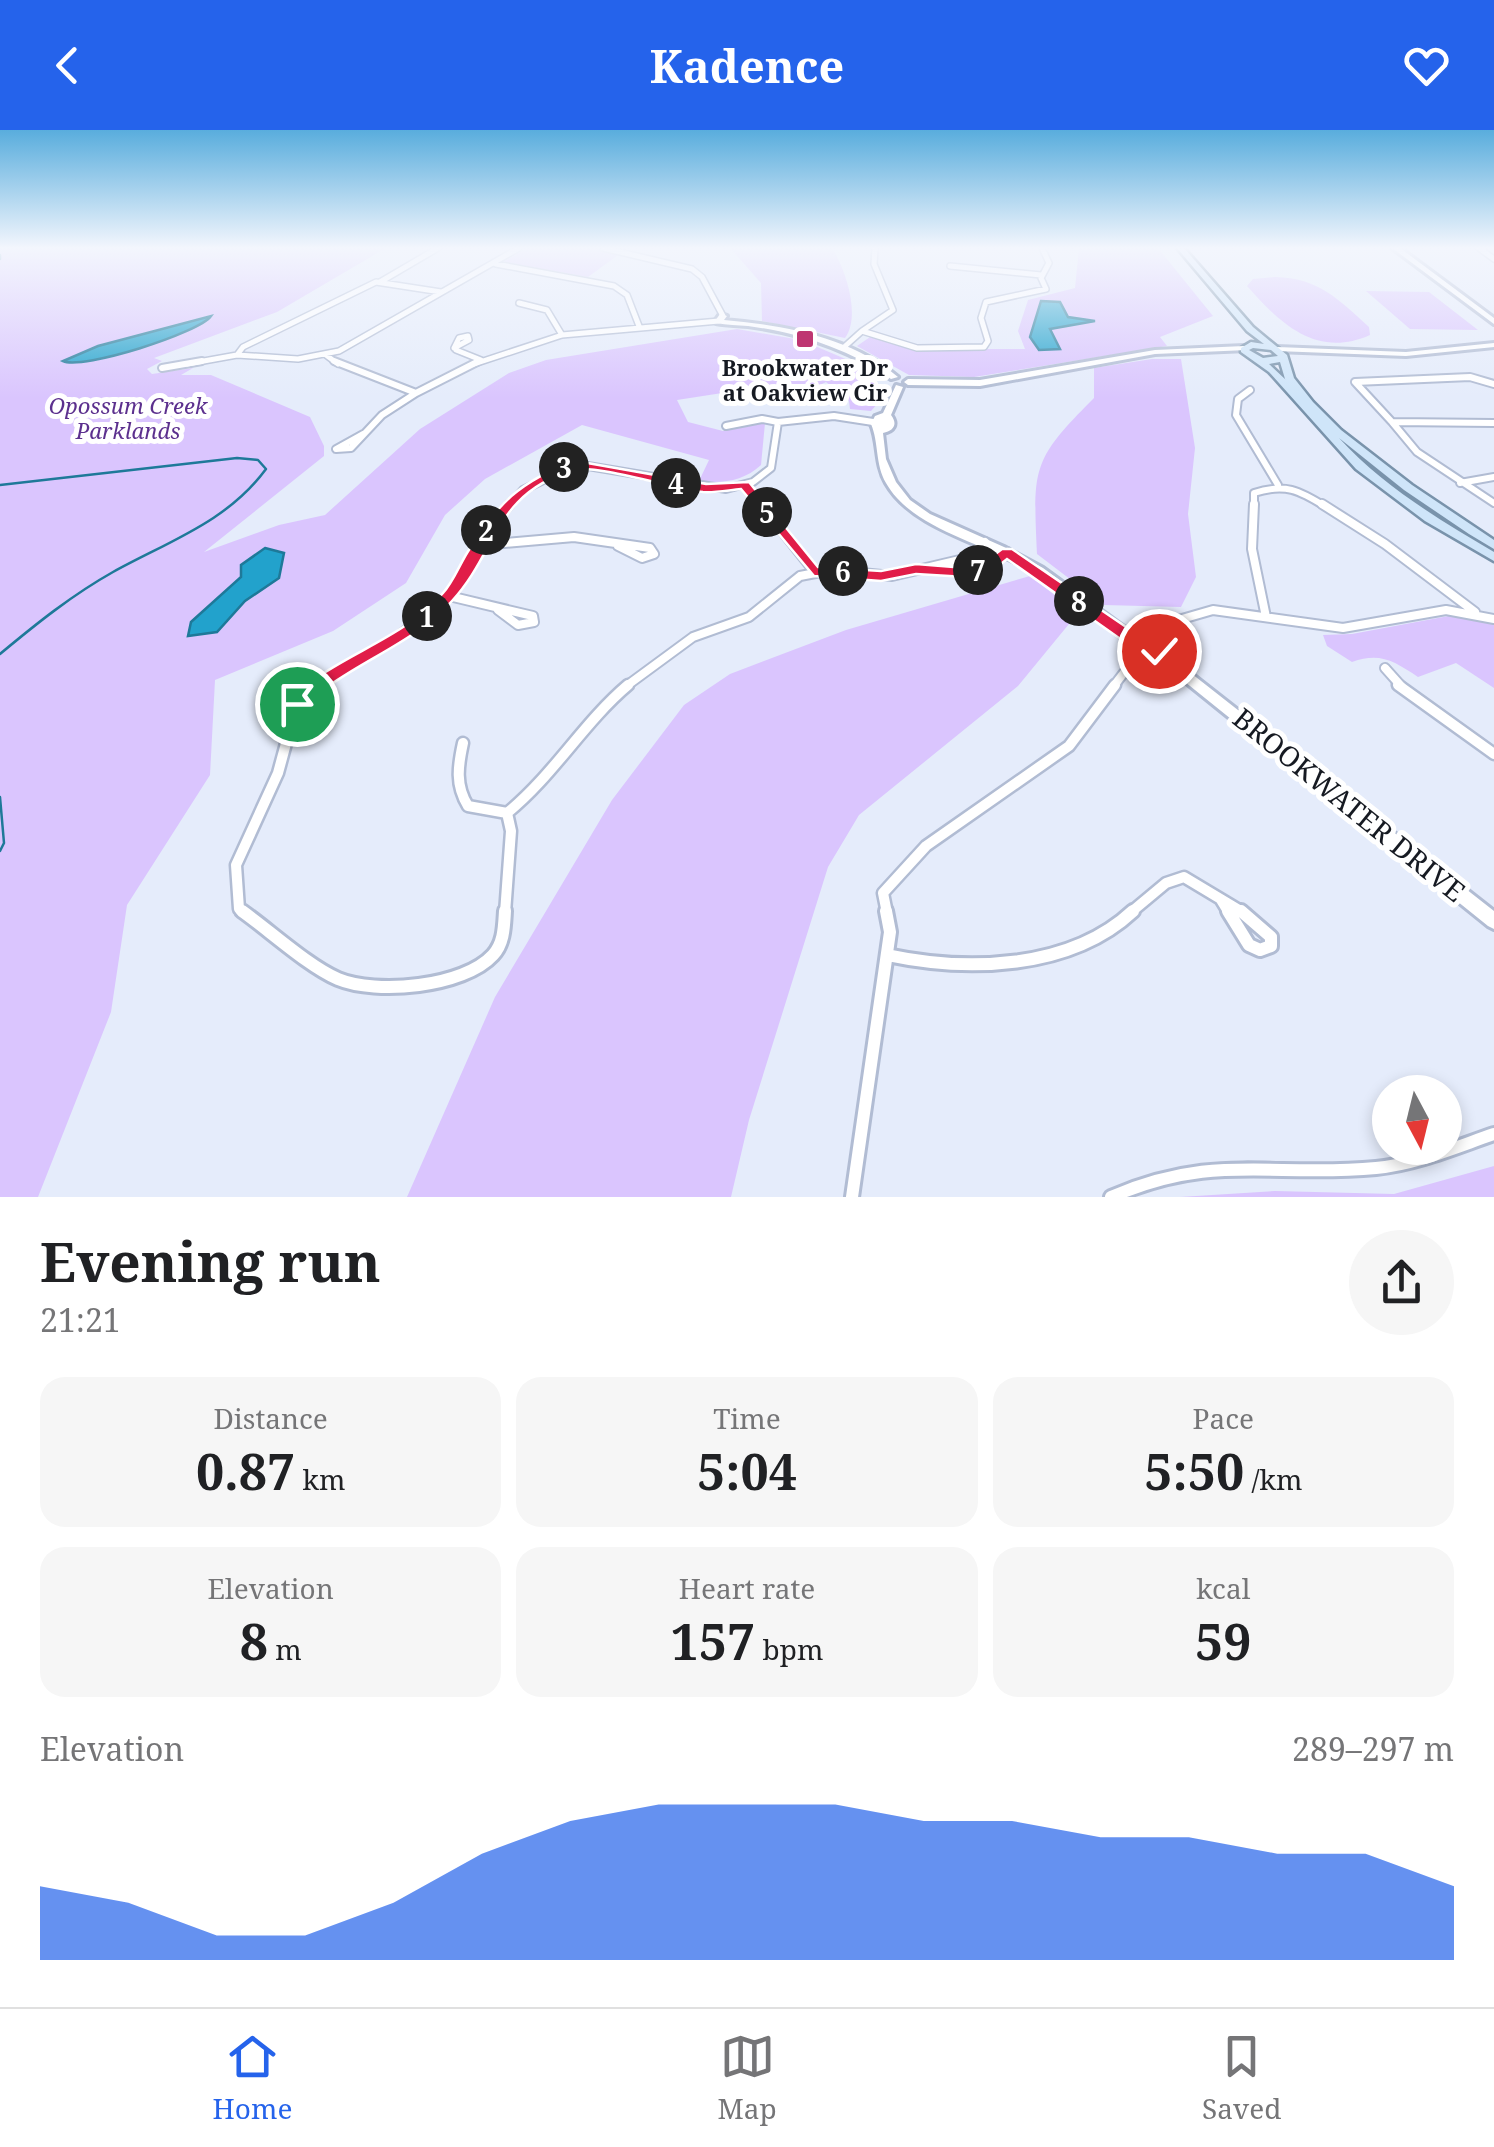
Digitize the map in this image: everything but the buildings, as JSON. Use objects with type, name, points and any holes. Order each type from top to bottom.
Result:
[{"type":"main road","points":[[1212,298],[1246,338],[1244,348]]},
{"type":"main road","points":[[1223,298],[1250,329],[1280,353],[1284,368],[1295,383],[1350,443],[1420,499],[1494,545]]},
{"type":"main road","points":[[1244,348],[1280,353]]},
{"type":"main road","points":[[1244,348],[1275,373],[1360,468],[1429,519],[1494,557]]},
{"type":"main road","points":[[1254,358],[1280,353]]},
{"type":"street","points":[[237,354],[242,347],[346,298]]},
{"type":"street","points":[[162,368],[237,354],[298,359],[326,355],[356,343],[435,298]]},
{"type":"street","points":[[628,298],[639,326]]},
{"type":"street","points":[[711,298],[721,319]]},
{"type":"street","points":[[843,348],[893,310],[890,298]]},
{"type":"street","points":[[862,331],[917,348],[981,348],[988,341],[979,325],[986,302],[1012,298]]},
{"type":"street","points":[[1462,298],[1494,322]]},
{"type":"street","points":[[519,303],[547,310],[562,335]]},
{"type":"street","points":[[363,434],[416,392],[481,360],[562,335],[639,326],[734,321],[843,348],[874,362],[900,382],[998,381],[1138,355],[1244,348]]},
{"type":"street","points":[[1280,353],[1408,358],[1494,347]]},
{"type":"street","points":[[456,350],[481,360]]},
{"type":"street","points":[[326,355],[341,366],[416,392]]},
{"type":"street","points":[[1138,355],[1254,358]]},
{"type":"street","points":[[1494,384],[1470,377],[1355,382],[1417,452],[1494,503]]},
{"type":"street","points":[[900,382],[878,422],[883,470],[899,497],[931,520],[1007,552],[1132,639],[1155,646]]},
{"type":"street","points":[[1250,390],[1235,404],[1236,415],[1268,462],[1278,485]]},
{"type":"street","points":[[726,426],[834,416],[878,422]]},
{"type":"street","points":[[507,813],[511,831],[503,938],[493,955],[464,977],[394,987],[338,979],[239,909],[236,865],[278,773],[297,704],[320,680],[394,640],[449,596],[498,512],[523,490],[569,466],[706,488],[745,485],[770,468],[778,422]]},
{"type":"street","points":[[1392,422],[1494,423]]},
{"type":"street","points":[[1460,482],[1494,477]]},
{"type":"street","points":[[745,485],[814,571]]},
{"type":"street","points":[[1266,617],[1252,549],[1254,493],[1278,485],[1299,490],[1385,544],[1475,612]]},
{"type":"street","points":[[481,545],[574,538],[618,546]]},
{"type":"street","points":[[463,744],[457,772],[460,796],[468,806],[507,813],[526,798],[604,706],[658,659],[693,638],[749,617],[788,584],[814,571],[881,576],[964,560],[986,542]]},
{"type":"street","points":[[916,569],[973,571],[987,568],[1007,552]]},
{"type":"street","points":[[449,596],[498,610]]},
{"type":"street","points":[[852,1197],[887,955],[889,918],[882,894],[926,846],[1069,746],[1139,653],[1155,646],[1168,623],[1214,610],[1343,628],[1446,610],[1475,612],[1494,619]]},
{"type":"street","points":[[1132,639],[1139,653]]},
{"type":"street","name":"BROOKWATER DRIVE","points":[[1155,646],[1494,921]]},
{"type":"street","points":[[1385,668],[1395,682],[1494,754]]},
{"type":"street","points":[[887,955],[920,964],[1028,959],[1067,950],[1113,928],[1171,881],[1182,877],[1206,885],[1262,928],[1271,937],[1270,946],[1260,950],[1250,945],[1221,900]]},
{"type":"street","points":[[1111,1197],[1166,1173],[1231,1163],[1377,1168],[1494,1134]]},
{"type":"green space","name":"Opossum Creek Parklands","points":[[0,298],[301,298],[277,312],[154,358],[162,361],[147,369],[152,374],[193,368],[181,375],[211,375],[310,417],[324,446],[324,456],[204,552],[279,525],[325,515],[420,429],[509,373],[546,360],[737,329],[801,340],[876,372],[875,384],[885,395],[871,411],[850,409],[849,401],[826,382],[816,387],[748,389],[677,400],[688,422],[723,431],[765,423],[761,465],[747,475],[724,481],[699,481],[709,460],[582,425],[485,479],[445,515],[406,583],[333,631],[215,680],[210,775],[127,905],[111,1012],[38,1197],[0,1197]]},
{"type":"green space","points":[[761,298],[850,298],[852,306],[845,338],[762,321]]},
{"type":"green space","points":[[1198,298],[1213,316],[1160,337],[1167,346],[974,377],[909,375],[857,346],[873,335],[916,349],[1025,349],[1018,331],[1028,300]]},
{"type":"green space","points":[[1258,298],[1334,298],[1369,327],[1370,335],[1333,343],[1316,340],[1273,313]]},
{"type":"green space","points":[[1374,298],[1436,298],[1478,330],[1410,329]]},
{"type":"green space","points":[[1181,359],[1195,448],[1188,514],[1196,577],[1181,607],[1104,605],[1037,554],[1037,483],[1058,436],[1094,398],[1094,368]]},
{"type":"green space","points":[[1030,576],[1078,613],[1018,686],[859,815],[828,867],[749,1120],[731,1197],[407,1197],[495,997],[612,800],[684,705],[730,674],[846,630]]},
{"type":"green space","points":[[1454,615],[1494,624],[1494,688],[1456,663],[1418,677],[1386,660],[1352,662],[1327,646],[1323,635],[1352,634]]},
{"type":"green space","points":[[1494,1166],[1494,1197],[1180,1197],[1275,1191],[1394,1194]]},
{"type":"water","points":[[1041,301],[1060,302],[1068,317],[1095,321],[1050,329],[1060,349],[1039,350],[1030,337]]},
{"type":"water","points":[[211,316],[186,331],[140,348],[93,360],[63,361],[98,346]]},
{"type":"water","points":[[265,548],[284,553],[279,578],[245,601],[217,632],[188,636],[191,622],[241,577],[241,565]]},
{"type":"waterway","points":[[0,485],[237,458],[258,460],[266,469],[215,517],[83,590],[0,654]]},
{"type":"waterway","points":[[0,797],[4,843],[0,851]]},
{"type":"place","name":"Brookwater Dr at Oakview Cir","points":[[805,339]]},
{"type":"route","points":[[297,704],[320,680],[394,640],[428,615],[449,596],[498,512],[523,490],[561,468],[576,464],[706,488],[745,485],[814,571],[881,576],[916,569],[966,572],[987,568],[1007,552],[1044,574],[1132,639],[1152,639],[1159,651]]}]
